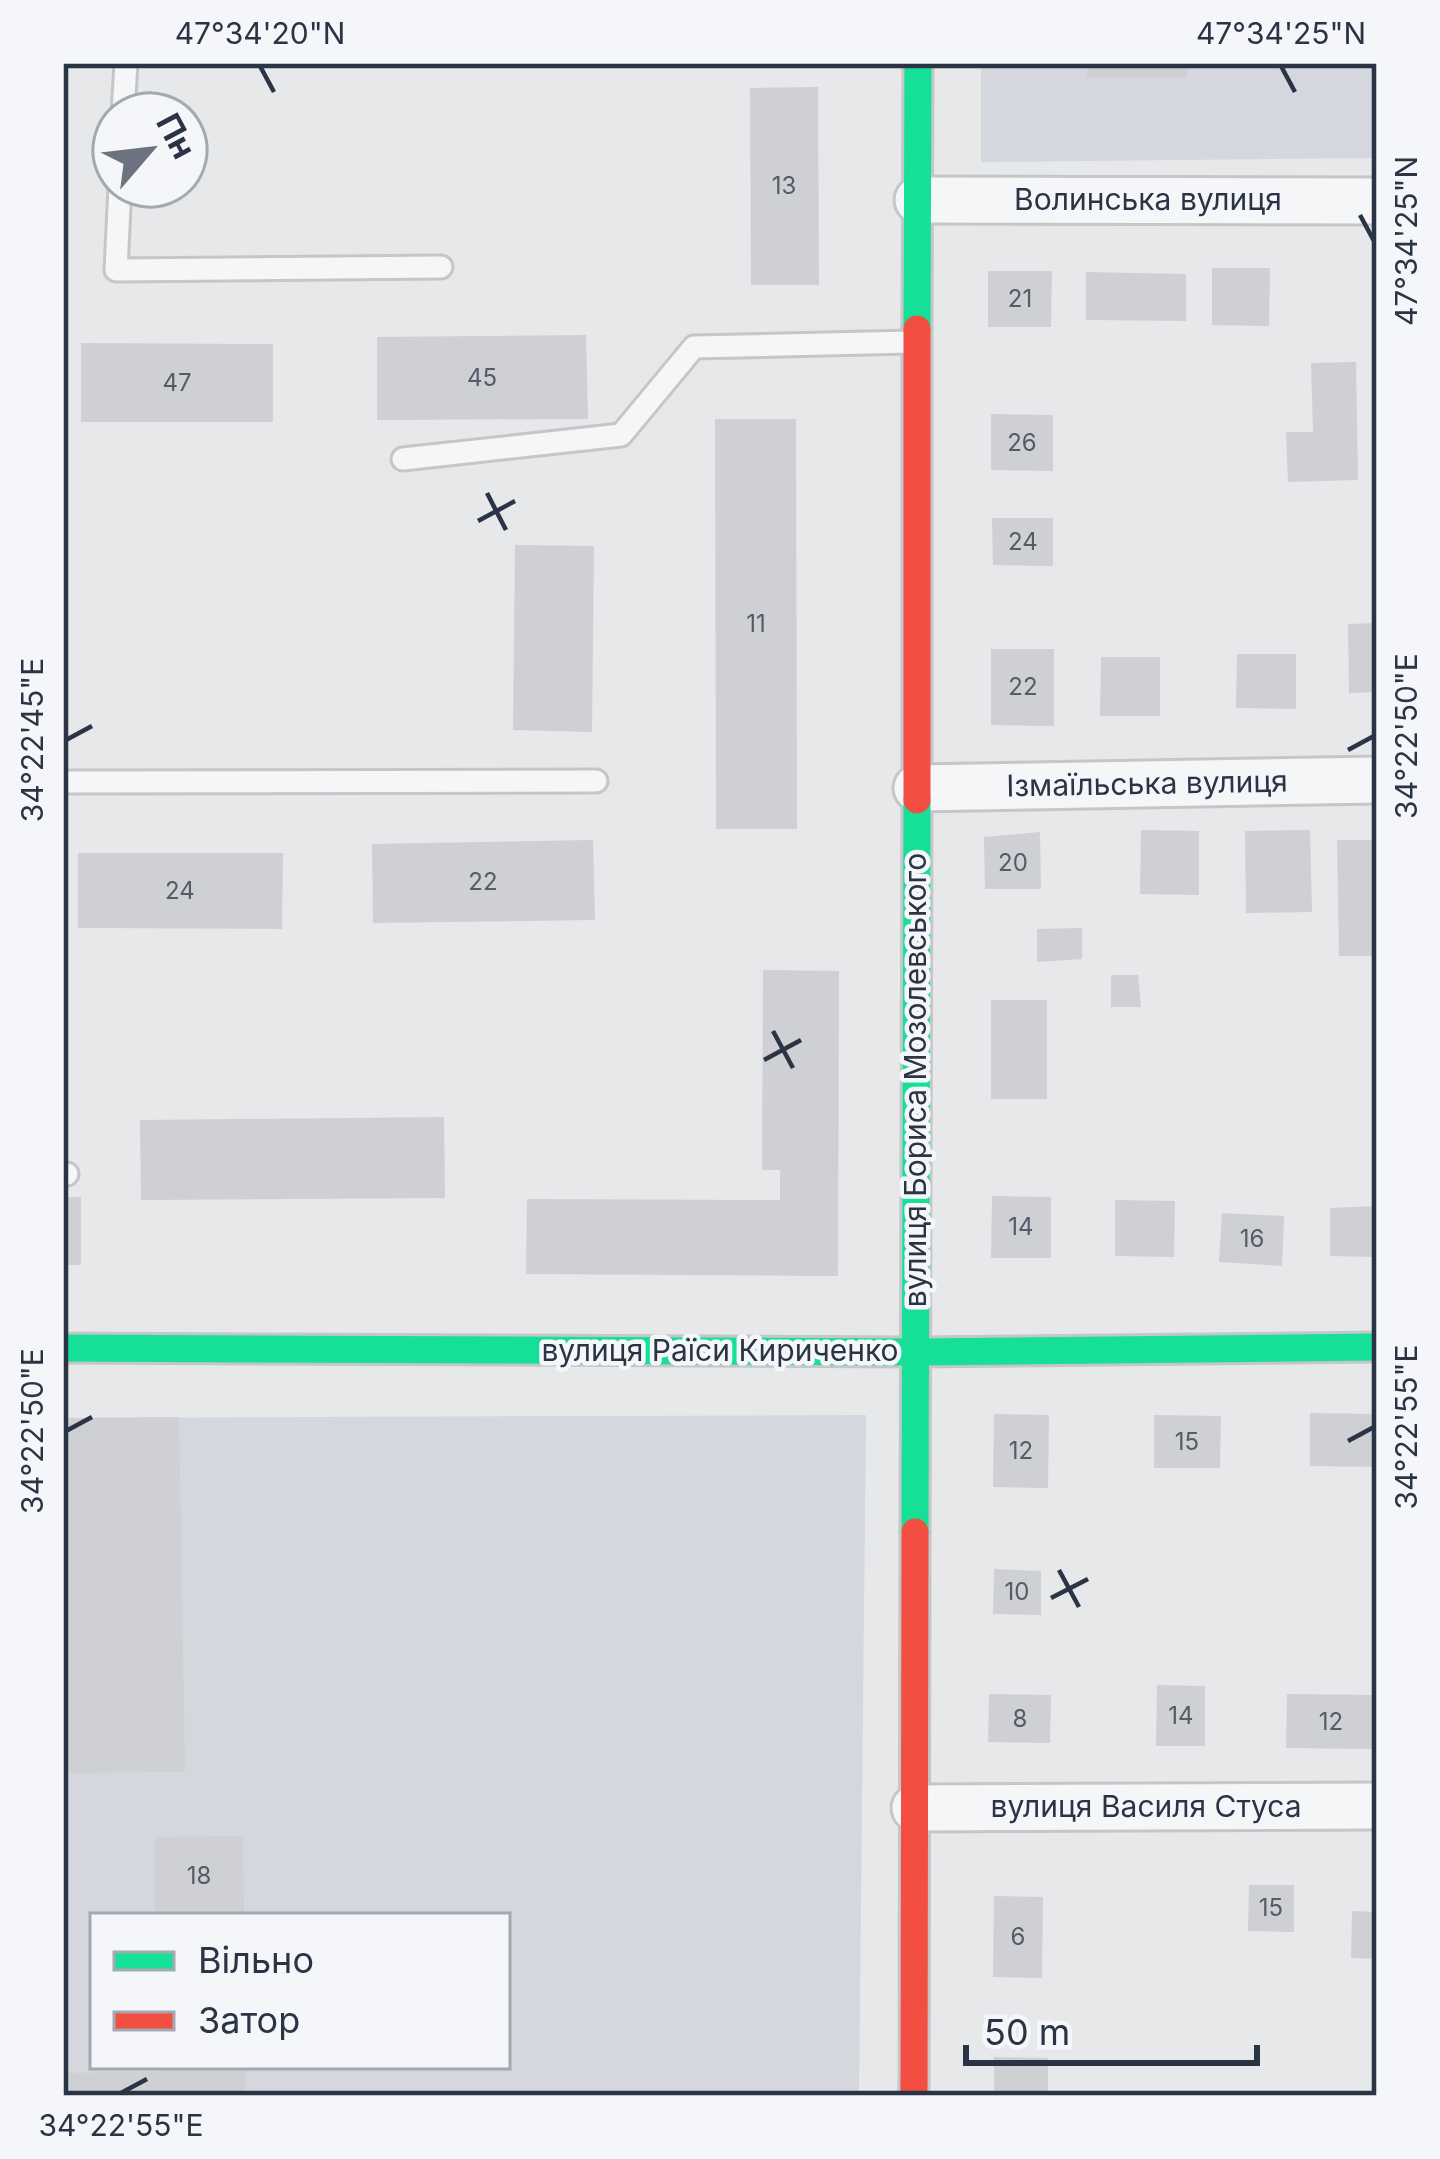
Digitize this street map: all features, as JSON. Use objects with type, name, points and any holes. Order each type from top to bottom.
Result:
[{"type":"street","name":"вулиця Бориса Мозолевського","points":[[914,2096],[919,63]]},
{"type":"street","name":"Волинська вулиця","points":[[918,200],[1377,201]]},
{"type":"street","name":"Ізмаїльська вулиця","points":[[917,788],[1377,780]]},
{"type":"street","name":"вулиця Раїси Кириченко","points":[[63,1348],[915,1352],[1377,1347]]},
{"type":"street","name":"вулиця Василя Стуса","points":[[914,1808],[1377,1806]]},
{"type":"lane","points":[[119,210],[116,270],[441,266]]},
{"type":"lane","points":[[403,459],[621,435],[694,347],[918,342]]},
{"type":"lane","points":[[63,782],[596,781]]},
{"type":"shaded area","points":[[981,63],[1377,63],[1377,158],[981,162]]},
{"type":"shaded area","points":[[866,1415],[859,2096],[63,2096],[63,1418]]},
{"type":"building","points":[[1087,63],[1187,63],[1187,78],[1087,77]]},
{"type":"building","points":[[818,87],[819,285],[751,285],[750,88]]},
{"type":"building","points":[[1212,268],[1270,268],[1269,326],[1212,325]]},
{"type":"building","points":[[988,271],[1052,271],[1051,327],[988,327]]},
{"type":"building","points":[[1086,272],[1186,274],[1186,321],[1086,320]]},
{"type":"building","points":[[586,335],[588,419],[377,420],[377,337]]},
{"type":"building","points":[[81,343],[273,344],[273,422],[81,422]]},
{"type":"building","points":[[1356,362],[1358,480],[1288,482],[1286,432],[1313,432],[1311,363]]},
{"type":"building","points":[[991,414],[1053,415],[1053,471],[991,470]]},
{"type":"building","points":[[715,419],[796,419],[797,829],[716,829]]},
{"type":"building","points":[[992,518],[1053,518],[1053,566],[993,565]]},
{"type":"building","points":[[515,545],[594,546],[592,732],[513,730]]},
{"type":"building","points":[[1377,623],[1377,692],[1349,693],[1348,624]]},
{"type":"building","points":[[991,649],[1054,649],[1054,726],[991,725]]},
{"type":"building","points":[[1237,654],[1296,654],[1296,709],[1236,708]]},
{"type":"building","points":[[1101,657],[1160,657],[1160,716],[1100,716]]},
{"type":"building","points":[[1141,830],[1199,831],[1199,895],[1140,894]]},
{"type":"building","points":[[1310,830],[1312,912],[1246,913],[1245,831]]},
{"type":"building","points":[[1040,832],[1041,889],[985,889],[984,837]]},
{"type":"building","points":[[593,840],[595,920],[373,923],[372,844]]},
{"type":"building","points":[[1337,840],[1377,840],[1377,956],[1339,956]]},
{"type":"building","points":[[78,853],[283,853],[282,929],[78,928]]},
{"type":"building","points":[[1082,928],[1082,959],[1037,962],[1037,929]]},
{"type":"building","points":[[763,970],[839,971],[838,1276],[526,1274],[527,1199],[780,1200],[780,1170],[762,1170]]},
{"type":"building","points":[[1111,975],[1138,975],[1141,1007],[1111,1007]]},
{"type":"building","points":[[991,1000],[1047,1000],[1047,1099],[991,1099]]},
{"type":"building","points":[[444,1117],[445,1198],[141,1200],[140,1120]]},
{"type":"building","points":[[992,1196],[1051,1197],[1051,1258],[991,1258]]},
{"type":"building","points":[[63,1197],[81,1197],[81,1265],[63,1265]]},
{"type":"building","points":[[1115,1200],[1175,1201],[1174,1257],[1115,1256]]},
{"type":"building","points":[[1377,1206],[1377,1257],[1330,1256],[1330,1208]]},
{"type":"building","points":[[1222,1213],[1284,1216],[1282,1266],[1219,1262]]},
{"type":"building","points":[[1310,1413],[1377,1414],[1377,1467],[1310,1466]]},
{"type":"building","points":[[994,1414],[1049,1415],[1048,1488],[993,1487]]},
{"type":"building","points":[[1154,1415],[1221,1416],[1220,1468],[1154,1468]]},
{"type":"building","points":[[179,1417],[185,1772],[63,1773],[63,1418]]},
{"type":"building","points":[[994,1569],[1041,1571],[1041,1615],[993,1614]]},
{"type":"building","points":[[1157,1685],[1205,1686],[1205,1746],[1156,1746]]},
{"type":"building","points":[[989,1694],[1051,1695],[1050,1743],[988,1742]]},
{"type":"building","points":[[1287,1694],[1375,1695],[1375,1749],[1286,1748]]},
{"type":"building","points":[[243,1836],[244,1913],[155,1913],[154,1837]]},
{"type":"building","points":[[1249,1885],[1294,1885],[1294,1932],[1248,1931]]},
{"type":"building","points":[[994,1896],[1043,1897],[1042,1978],[993,1977]]},
{"type":"building","points":[[1352,1911],[1377,1912],[1377,1959],[1351,1958]]},
{"type":"building","points":[[994,2057],[1048,2058],[1048,2096],[994,2096]]},
{"type":"building","points":[[246,2069],[246,2096],[63,2096],[63,2073]]},
{"type":"traffic: fast","points":[[917,329],[918,63]]},
{"type":"traffic: fast","points":[[915,1532],[917,800]]},
{"type":"traffic: fast","points":[[63,1348],[915,1352],[1377,1347]]},
{"type":"traffic: jam","points":[[917,329],[917,800]]},
{"type":"traffic: jam","points":[[914,2096],[915,1532]]}]
